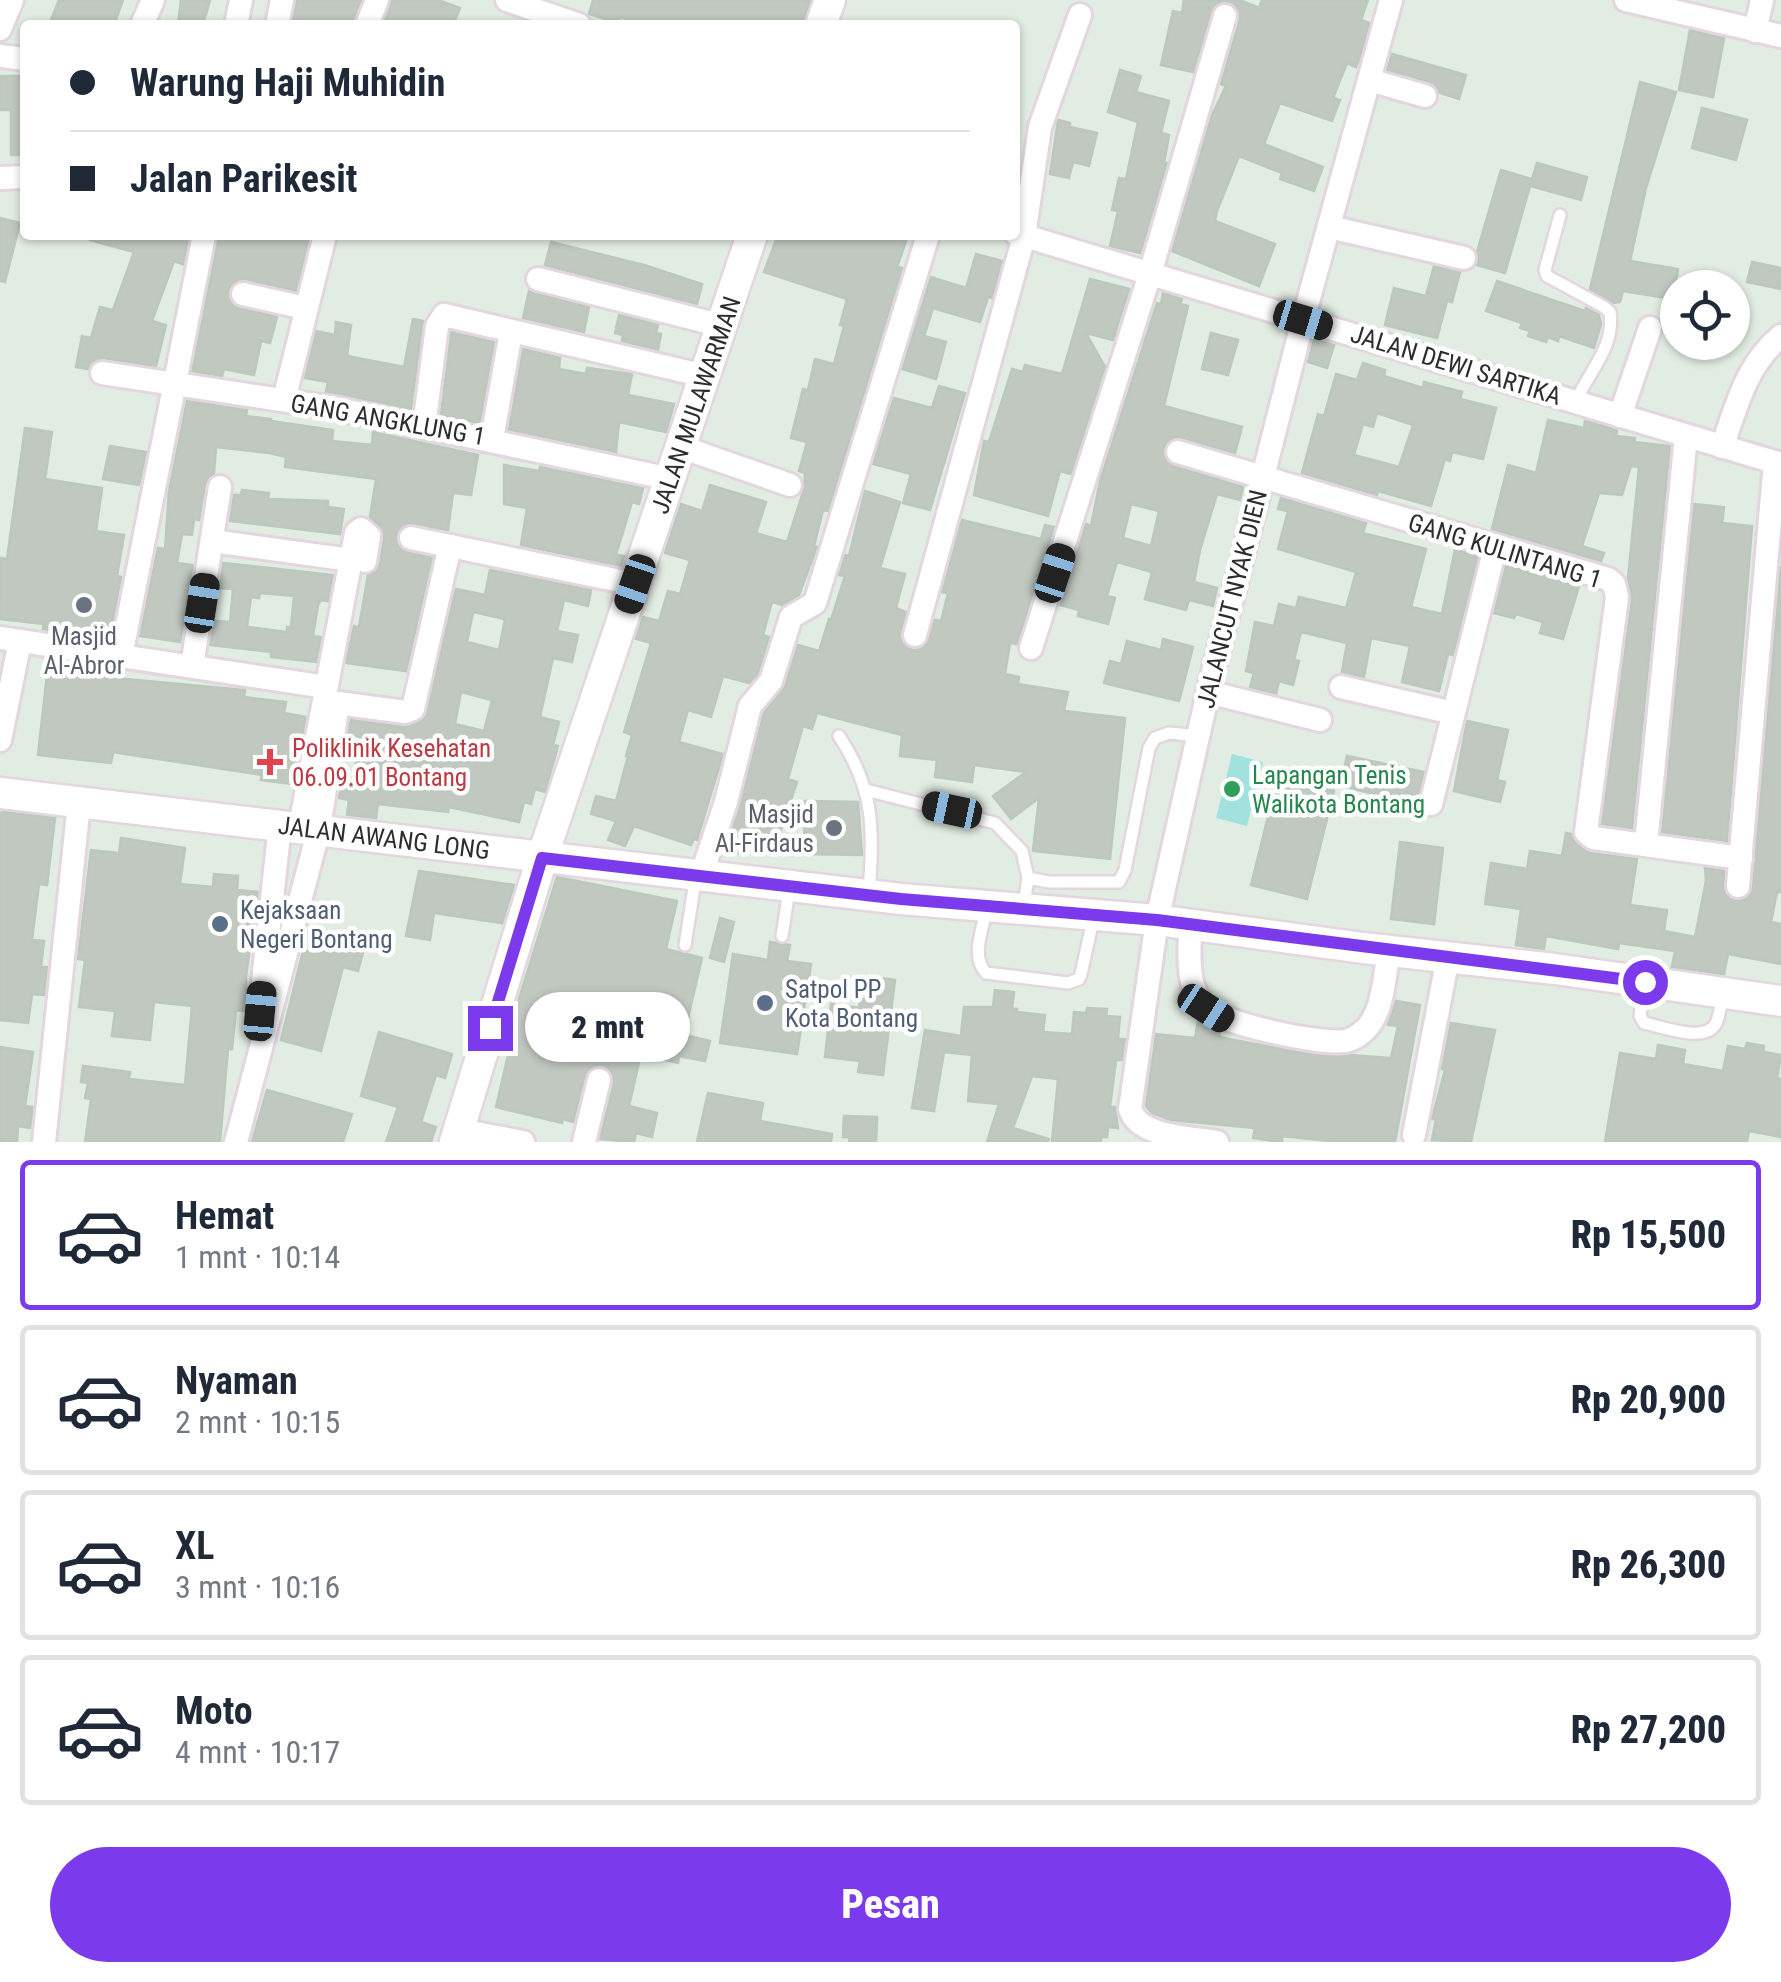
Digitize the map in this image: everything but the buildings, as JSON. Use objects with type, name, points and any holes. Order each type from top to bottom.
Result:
[{"type":"street","points":[[0,29],[12,0]]},
{"type":"street","points":[[507,0],[546,6],[571,20]]},
{"type":"street","name":"JALANCUT NYAK DIEN","points":[[1217,1142],[1144,1128],[1130,1109],[1157,920],[1208,692],[1389,0]]},
{"type":"street","points":[[1626,0],[1781,36]]},
{"type":"street","points":[[1755,31],[1762,0]]},
{"type":"street","points":[[1020,235],[1040,127],[1080,15]]},
{"type":"street","points":[[1032,648],[1150,274],[1226,16]]},
{"type":"street","points":[[1369,80],[1425,96]]},
{"type":"street","points":[[1329,227],[1464,258]]},
{"type":"street","name":"JALAN DEWI SARTIKA","points":[[1020,235],[1778,463]]},
{"type":"street","points":[[121,656],[203,240]]},
{"type":"street","points":[[284,400],[325,240]]},
{"type":"street","name":"JALAN MULAWARMAN","points":[[457,1136],[542,858],[750,240]]},
{"type":"street","points":[[699,876],[726,802],[750,706],[771,681],[791,617],[814,603],[926,240]]},
{"type":"street","points":[[916,635],[1019,240]]},
{"type":"street","points":[[538,279],[723,326]]},
{"type":"street","points":[[243,294],[305,308]]},
{"type":"street","points":[[424,427],[439,318],[452,316],[705,376]]},
{"type":"street","points":[[1620,416],[1650,328]]},
{"type":"street","points":[[492,439],[511,332]]},
{"type":"street","points":[[1722,447],[1744,381],[1781,336]]},
{"type":"street","name":"GANG ANGKLUNG 1","points":[[102,374],[284,400],[671,478]]},
{"type":"street","points":[[1646,844],[1686,436]]},
{"type":"street","points":[[682,447],[790,485]]},
{"type":"street","name":"GANG KULINTANG 1","points":[[1178,452],[1614,584],[1617,597],[1586,832],[1594,838],[1741,858]]},
{"type":"street","points":[[1738,886],[1778,463]]},
{"type":"street","points":[[192,666],[220,486]]},
{"type":"street","points":[[411,538],[635,584]]},
{"type":"street","points":[[212,541],[358,561],[326,687],[236,1142]]},
{"type":"street","points":[[260,1011],[300,827],[338,703],[405,712],[412,709],[450,546]]},
{"type":"street","points":[[1431,804],[1495,548]]},
{"type":"street","points":[[0,740],[10,640],[326,687]]},
{"type":"street","points":[[1341,687],[1453,713]]},
{"type":"street","points":[[1208,692],[1320,720]]},
{"type":"street","name":"JALAN AWANG LONG","points":[[0,792],[869,895],[1157,920],[1781,1001]]},
{"type":"street","points":[[44,1142],[79,802]]},
{"type":"street","points":[[1190,926],[1190,979],[1206,1008],[1240,1024],[1326,1040],[1357,1037],[1377,1014],[1389,951]]},
{"type":"street","points":[[1414,1135],[1448,957]]},
{"type":"street","points":[[584,1142],[600,1080]]},
{"type":"street","points":[[457,1136],[523,1142]]},
{"type":"lane","points":[[1560,216],[1545,270],[1547,276],[1604,307],[1611,319],[1605,352],[1584,382],[1576,402]]},
{"type":"lane","points":[[1028,878],[1049,882],[1119,882],[1125,870],[1149,748],[1155,738],[1169,733],[1198,736]]},
{"type":"lane","points":[[839,736],[861,772],[866,790],[872,846],[869,895]]},
{"type":"lane","points":[[866,790],[995,822],[1022,852],[1028,878],[1024,909]]},
{"type":"lane","points":[[684,945],[699,876]]},
{"type":"lane","points":[[782,936],[790,886]]},
{"type":"lane","points":[[988,906],[977,956],[981,969],[1068,983],[1081,974],[1094,915]]},
{"type":"lane","points":[[1645,982],[1640,1016],[1644,1022],[1694,1033],[1710,1031],[1717,1023],[1723,993]]},
{"type":"shaded area","points":[[1232,754],[1263,762],[1247,826],[1216,818]]},
{"type":"place","name":"Masjid Al-Abror","points":[[84,605]]},
{"type":"place","name":"Poliklinik Kesehatan 06.09.01 Bontang","points":[[270,762]]},
{"type":"place","name":"Lapangan Tenis Walikota Bontang","points":[[1232,789]]},
{"type":"place","name":"Masjid Al-Firdaus","points":[[834,828]]},
{"type":"place","name":"Kejaksaan Negeri Bontang","points":[[220,924]]},
{"type":"place","name":"Satpol PP Kota Bontang","points":[[765,1003]]},
{"type":"route","points":[[490,1028],[542,858],[901,899],[1157,920],[1645,982]]}]
